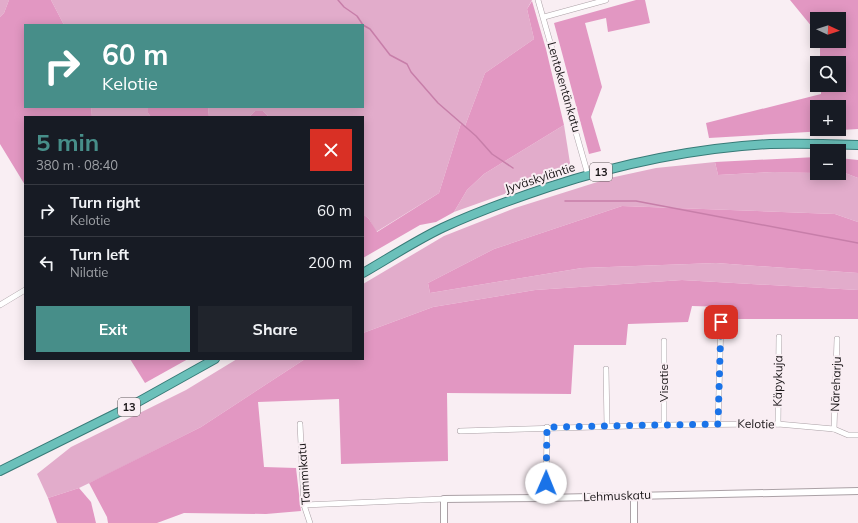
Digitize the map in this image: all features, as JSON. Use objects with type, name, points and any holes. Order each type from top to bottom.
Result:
[{"type":"highway","name":"Jyväskyläntie","points":[[364,272],[422,238],[448,226],[515,198],[588,175],[686,154],[735,147],[770,144],[820,143],[858,145]]},
{"type":"highway","name":"13","points":[[0,471],[129,407],[213,360]]},
{"type":"highway","name":"13","points":[[0,466],[41,450]]},
{"type":"street","name":"Lentokentänkatu","points":[[538,0],[588,175]]},
{"type":"street","points":[[544,17],[606,0]]},
{"type":"street","points":[[0,305],[24,291]]},
{"type":"street","points":[[718,424],[721,322]]},
{"type":"street","name":"Käpykuja","points":[[778,424],[779,338]]},
{"type":"street","name":"Näreharju","points":[[834,429],[837,339]]},
{"type":"street","name":"Visatie","points":[[664,341],[664,424]]},
{"type":"street","points":[[606,369],[607,426]]},
{"type":"street","name":"Tammikatu","points":[[300,424],[304,505],[310,523]]},
{"type":"street","name":"Kelotie","points":[[460,431],[664,424],[778,424],[834,429],[848,435],[858,435]]},
{"type":"street","points":[[546,498],[547,427]]},
{"type":"street","name":"Lehmuskatu","points":[[304,505],[444,499],[858,491]]},
{"type":"street","points":[[634,496],[634,523]]},
{"type":"street","points":[[444,499],[444,523]]},
{"type":"shaded area","points":[[0,0],[9,0],[4,13],[0,17]]},
{"type":"shaded area","points":[[9,0],[51,0],[63,24],[24,24],[24,108],[91,108],[92,116],[24,116],[24,183],[0,144],[0,17],[4,13]]},
{"type":"shaded area","points":[[51,0],[532,0],[527,9],[534,39],[485,73],[465,126],[461,123],[439,193],[376,232],[369,219],[364,215],[364,116],[268,116],[263,111],[255,111],[250,116],[209,116],[208,108],[364,108],[364,24],[63,24]]},
{"type":"shaded area","points":[[636,0],[645,0],[650,23],[608,32],[606,18],[585,23],[602,87],[591,117],[601,151],[589,154],[554,23]]},
{"type":"shaded area","points":[[790,0],[858,0],[858,129],[846,130],[846,100],[810,100],[810,132],[709,138],[706,123],[821,94],[821,92],[846,92],[846,56],[820,56],[820,48],[846,48],[846,12],[810,12],[810,24]]},
{"type":"shaded area","points":[[532,1],[546,49],[564,125],[484,174],[467,190],[454,212],[436,222],[420,225],[364,257],[364,215],[369,219],[377,232],[439,193],[461,123],[465,126],[485,73],[534,39],[527,9]]},
{"type":"shaded area","points":[[91,108],[148,108],[148,113],[150,116],[92,116]]},
{"type":"shaded area","points":[[148,108],[208,108],[209,116],[150,116],[148,113]]},
{"type":"shaded area","points":[[255,111],[263,111],[268,116],[250,116]]},
{"type":"shaded area","points":[[564,125],[570,163],[566,172],[454,212],[467,190],[484,174]]},
{"type":"shaded area","points":[[810,157],[810,173],[773,172],[718,175],[715,162]]},
{"type":"shaded area","points":[[846,159],[858,160],[858,178],[846,173]]},
{"type":"shaded area","points":[[715,162],[718,175],[773,172],[810,173],[810,180],[846,180],[846,173],[858,178],[858,222],[835,214],[622,206],[494,249],[428,283],[430,293],[582,268],[716,263],[858,273],[858,290],[682,280],[535,290],[433,307],[364,333],[364,283],[444,236],[515,208],[610,178],[656,168]]},
{"type":"shaded area","points":[[622,206],[835,214],[858,222],[858,273],[716,263],[582,268],[430,293],[428,283],[494,249]]},
{"type":"shaded area","points":[[682,280],[858,290],[858,319],[727,319],[726,307],[692,306],[688,322],[628,324],[626,345],[574,345],[571,394],[447,393],[448,461],[341,464],[339,399],[258,402],[264,467],[296,468],[301,511],[266,514],[184,513],[157,523],[108,523],[107,517],[89,483],[201,427],[303,360],[364,360],[364,333],[433,307],[535,290]]},
{"type":"shaded area","points":[[131,360],[186,360],[145,383]]},
{"type":"shaded area","points":[[235,360],[303,360],[201,427],[79,488],[48,498],[37,474],[71,447],[186,390]]},
{"type":"shaded area","points":[[79,488],[91,502],[96,523],[57,523],[48,498]]},
{"type":"waterway","points":[[338,0],[344,7],[357,16],[362,24]]},
{"type":"waterway","points":[[364,26],[370,29],[390,55],[407,64],[411,72],[438,103],[476,136],[492,154],[513,168]]},
{"type":"waterway","points":[[565,201],[636,201],[858,243]]},
{"type":"route","points":[[546,483],[547,427],[718,424],[721,322]]}]
